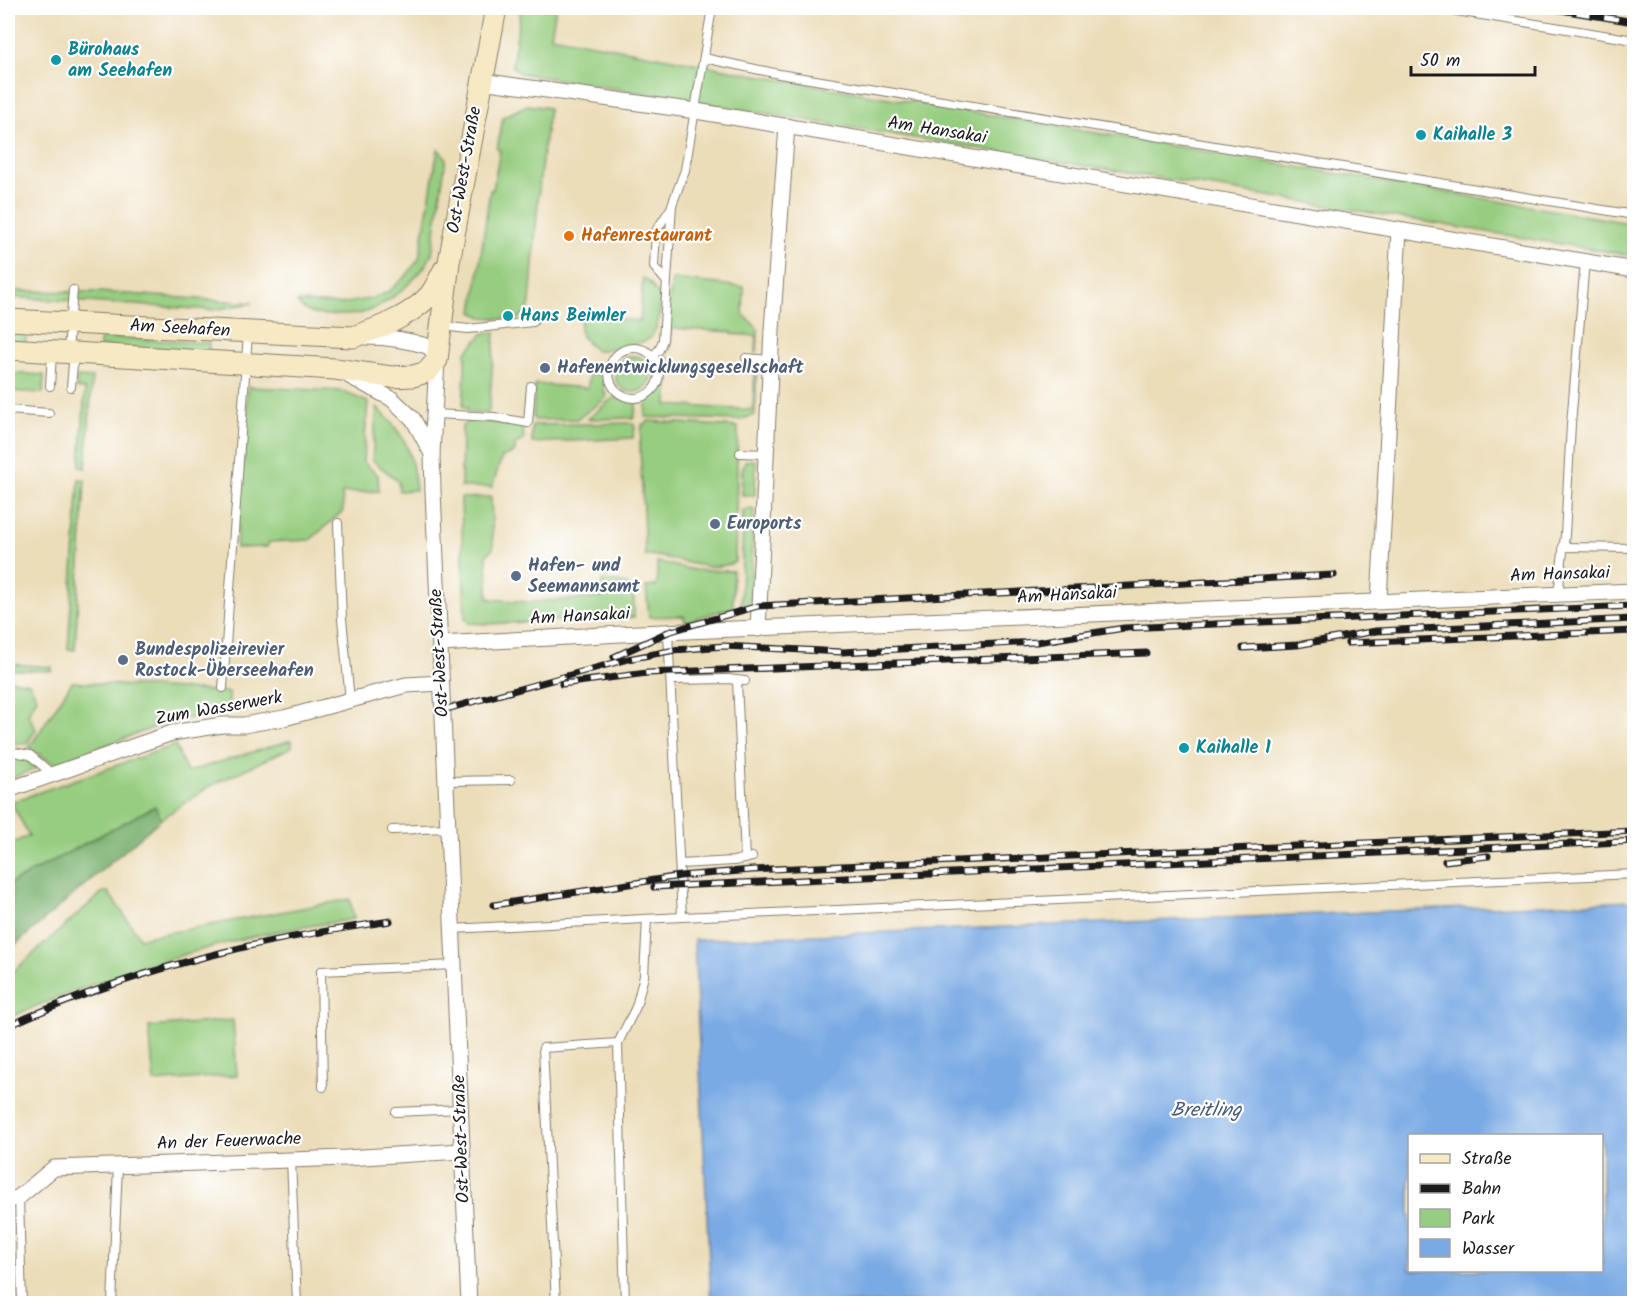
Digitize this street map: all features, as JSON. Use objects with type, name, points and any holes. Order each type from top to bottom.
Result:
[{"type":"street","name":"Ost-West-Straße","points":[[469,1304],[432,454],[437,360],[449,262],[496,8]]},
{"type":"street","name":"Am Hansakai","points":[[481,81],[696,111],[1635,270]]},
{"type":"street","points":[[758,629],[771,360],[787,126]]},
{"type":"street","points":[[1379,601],[1399,229]]},
{"type":"street","name":"Am Seehafen","points":[[353,337],[383,327],[427,298],[449,262]]},
{"type":"street","name":"Am Seehafen","points":[[8,320],[384,337],[430,347],[437,360],[427,372],[413,376],[391,376],[335,369],[8,349]]},
{"type":"street","name":"Am Seehafen","points":[[335,369],[392,399],[413,419],[432,454]]},
{"type":"street","name":"Am Hansakai","points":[[440,644],[668,632],[1635,591]]},
{"type":"street","name":"Zum Wasserwerk","points":[[8,790],[172,734],[222,725],[284,718],[406,685],[441,683]]},
{"type":"street","name":"An der Feuerwache","points":[[13,1199],[54,1168],[346,1158],[462,1151]]},
{"type":"lane","points":[[666,281],[654,267],[656,231],[672,205],[685,170],[712,8]]},
{"type":"lane","points":[[1438,8],[1635,40]]},
{"type":"lane","points":[[704,58],[780,74],[1635,215]]},
{"type":"lane","points":[[652,356],[659,350],[663,340],[666,281],[672,236],[672,205]]},
{"type":"lane","points":[[1558,594],[1585,261]]},
{"type":"lane","points":[[50,386],[65,353],[73,290]]},
{"type":"lane","points":[[441,326],[468,329],[533,322]]},
{"type":"lane","points":[[223,688],[248,332]]},
{"type":"lane","points":[[639,348],[652,356],[656,362],[658,376],[652,389],[640,397],[631,398],[616,390],[611,383],[609,366],[618,353],[625,349],[639,348]]},
{"type":"lane","points":[[65,353],[72,387]]},
{"type":"lane","points":[[746,358],[771,360]]},
{"type":"lane","points":[[434,414],[494,417],[528,423],[531,386]]},
{"type":"lane","points":[[8,410],[49,413]]},
{"type":"lane","points":[[741,453],[766,453]]},
{"type":"lane","points":[[338,523],[342,619],[350,700]]},
{"type":"lane","points":[[1563,547],[1635,548]]},
{"type":"lane","points":[[668,632],[682,917]]},
{"type":"lane","points":[[671,680],[741,681],[748,858],[680,864]]},
{"type":"lane","points":[[8,751],[30,755],[53,774]]},
{"type":"lane","points":[[446,781],[511,780]]},
{"type":"lane","points":[[392,830],[448,828]]},
{"type":"lane","points":[[453,929],[1635,874]]},
{"type":"lane","points":[[625,1304],[618,1043],[636,1008],[644,976],[646,919]]},
{"type":"lane","points":[[323,1087],[321,971],[454,965]]},
{"type":"lane","points":[[556,1304],[543,1048],[618,1043]]},
{"type":"lane","points":[[396,1112],[460,1109]]},
{"type":"lane","points":[[291,1159],[297,1304]]},
{"type":"lane","points":[[112,1304],[118,1166]]},
{"type":"lane","points":[[13,1199],[22,1304]]},
{"type":"green space","points":[[521,8],[556,8],[551,36],[777,79],[1634,224],[1634,256],[519,73],[512,66]]},
{"type":"green space","points":[[527,105],[549,108],[540,176],[530,302],[528,310],[517,320],[482,317],[473,312],[490,190],[493,190],[500,150],[497,149],[503,117]]},
{"type":"green space","points":[[438,149],[446,158],[432,253],[420,272],[401,291],[368,311],[358,314],[324,315],[311,313],[304,309],[297,302],[341,304],[374,298],[388,292],[406,276],[419,259]]},
{"type":"green space","points":[[643,278],[649,282],[660,297],[659,319],[652,335],[649,339],[639,343],[596,351],[580,332],[582,316],[640,321]]},
{"type":"green space","points":[[672,279],[744,287],[743,314],[758,329],[757,353],[757,336],[671,328],[670,349],[664,347]]},
{"type":"green space","points":[[8,291],[101,292],[253,303],[213,310],[8,297]]},
{"type":"green space","points":[[8,331],[26,332],[26,342],[8,341]]},
{"type":"green space","points":[[495,332],[489,410],[488,413],[469,413],[466,411],[468,408],[463,407],[466,352],[484,333]]},
{"type":"green space","points":[[100,337],[209,343],[208,353],[100,347]]},
{"type":"green space","points":[[633,356],[646,361],[651,374],[646,387],[633,392],[620,387],[615,374],[620,361]]},
{"type":"green space","points":[[669,357],[667,405],[753,410],[755,365],[757,366],[755,415],[739,420],[645,417],[647,397],[659,391],[663,358]]},
{"type":"green space","points":[[8,373],[44,375],[43,393],[8,391]]},
{"type":"green space","points":[[589,373],[605,374],[606,398],[577,419],[535,420],[533,418],[535,384],[588,388]]},
{"type":"green space","points":[[77,377],[92,378],[86,468],[80,467],[85,389],[76,388]]},
{"type":"green space","points":[[248,387],[341,391],[368,402],[363,462],[378,475],[379,491],[342,493],[343,511],[310,540],[269,542],[267,547],[236,548]]},
{"type":"green space","points":[[614,397],[637,403],[634,418],[588,419]]},
{"type":"green space","points":[[377,407],[395,427],[406,444],[416,490],[399,491],[398,481],[372,460]]},
{"type":"green space","points":[[468,421],[522,424],[524,439],[515,445],[515,452],[502,457],[492,487],[461,487],[462,426]]},
{"type":"green space","points":[[649,421],[738,427],[735,562],[713,566],[645,555],[640,445],[642,425]]},
{"type":"green space","points":[[633,423],[635,428],[633,438],[532,443],[534,425]]},
{"type":"green space","points":[[756,460],[755,495],[742,495],[742,470],[745,461]]},
{"type":"green space","points":[[79,479],[85,480],[75,650],[68,649]]},
{"type":"green space","points":[[491,497],[493,548],[487,555],[488,597],[528,602],[602,598],[602,581],[621,583],[627,585],[633,592],[634,617],[469,623],[465,619],[461,498]]},
{"type":"green space","points":[[754,509],[750,602],[741,605],[743,510]]},
{"type":"green space","points":[[657,562],[694,570],[733,571],[733,607],[685,622],[684,616],[649,617],[646,587],[657,586]]},
{"type":"green space","points":[[8,664],[52,667],[52,671],[8,670]]},
{"type":"green space","points":[[12,680],[29,683],[37,698],[28,714],[36,729],[27,744],[8,743],[8,687]]},
{"type":"green space","points":[[72,682],[229,692],[229,712],[172,721],[54,764],[29,748]]},
{"type":"green space","points":[[292,740],[292,747],[210,786],[161,819],[155,806],[8,885],[8,845],[29,836],[11,802],[175,745],[187,772]]},
{"type":"green space","points":[[8,756],[23,757],[37,768],[8,780]]},
{"type":"green space","points":[[155,806],[161,819],[8,951],[8,885]]},
{"type":"green space","points":[[103,892],[108,892],[140,938],[350,899],[354,919],[263,934],[188,953],[97,983],[8,1018],[8,976]]},
{"type":"green space","points":[[233,1020],[237,1075],[154,1082],[149,1027]]},
{"type":"water","name":"Breitling","points":[[1634,901],[1634,1303],[711,1303],[694,940]]},
{"type":"railway","points":[[1549,8],[1634,22]]},
{"type":"railway","points":[[1623,8],[1634,9]]},
{"type":"railway","points":[[614,657],[668,632],[758,606],[1334,575]]},
{"type":"railway","points":[[443,710],[628,659],[675,650],[724,646],[842,652],[1037,642],[1124,628],[1634,606]]},
{"type":"railway","points":[[1243,648],[1297,645],[1376,631],[1634,619]]},
{"type":"railway","points":[[1348,643],[1634,631]]},
{"type":"railway","points":[[562,684],[647,673],[1146,653]]},
{"type":"railway","points":[[494,905],[680,876],[752,870],[1634,831]]},
{"type":"railway","points":[[1584,844],[1634,841]]},
{"type":"railway","points":[[654,887],[1592,843]]},
{"type":"railway","points":[[1445,861],[1488,856]]},
{"type":"railway","points":[[8,1026],[87,994],[196,959],[285,938],[390,921]]},
{"type":"place","name":"Bürohaus am Seehafen","points":[[56,60]]},
{"type":"place","name":"Kaihalle 3","points":[[1421,135]]},
{"type":"place","name":"Hafenrestaurant","points":[[569,236]]},
{"type":"place","name":"Hans Beimler","points":[[508,316]]},
{"type":"place","name":"Hafenentwicklungsgesellschaft","points":[[545,368]]},
{"type":"place","name":"Euroports","points":[[715,524]]},
{"type":"place","name":"Hafen- und Seemannsamt","points":[[516,576]]},
{"type":"place","name":"Bundespolizeirevier Rostock-Überseehafen","points":[[123,660]]},
{"type":"place","name":"Kaihalle 1","points":[[1184,748]]}]
